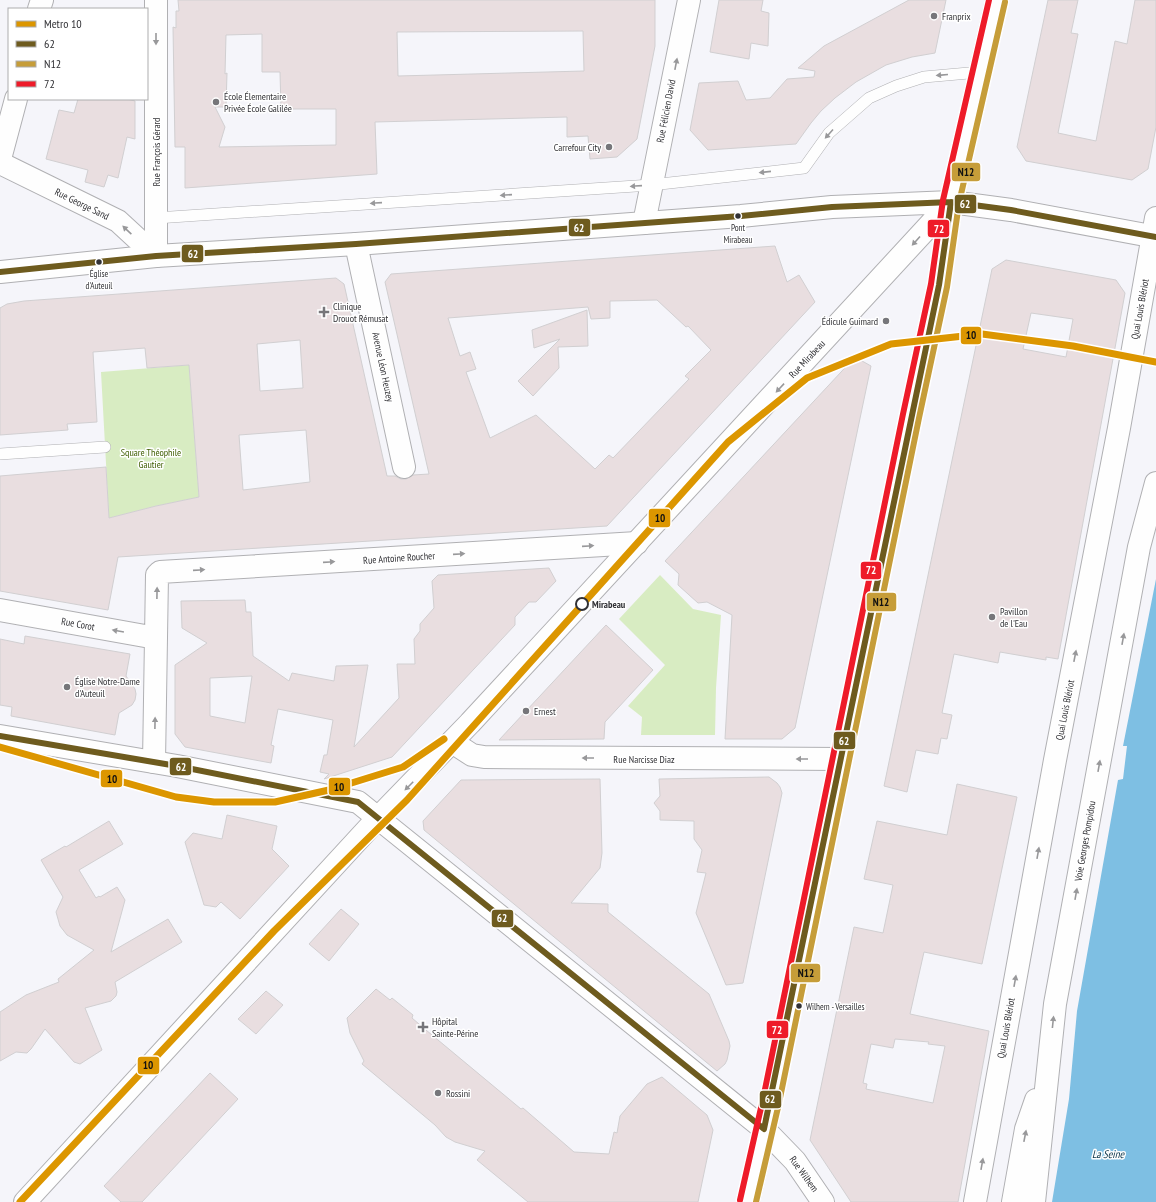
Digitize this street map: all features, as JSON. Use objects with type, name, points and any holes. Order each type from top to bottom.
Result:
[{"type":"street","name":"Rue François Gérard","points":[[156,0],[156,256]]},
{"type":"street","name":"Rue Félicien David","points":[[644,223],[689,0]]},
{"type":"street","points":[[748,1202],[939,285],[951,202],[997,0]]},
{"type":"street","points":[[0,159],[16,100]]},
{"type":"street","name":"Rue George Sand","points":[[0,163],[118,221],[156,256]]},
{"type":"street","points":[[0,272],[156,256],[356,244],[832,208],[951,202],[1155,230]]},
{"type":"street","name":"Rue Mirabeau","points":[[25,1202],[378,819],[452,742],[637,543],[951,202]]},
{"type":"street","name":"Quai Louis Blériot","points":[[975,1202],[1054,768],[1155,230]]},
{"type":"street","name":"Avenue Léon Heuzey","points":[[356,244],[404,467]]},
{"type":"street","name":"Voie Georges Pompidou","points":[[1034,1202],[1055,1004],[1139,547],[1156,483]]},
{"type":"street","name":"Rue Antoine Roucher","points":[[156,638],[157,576],[160,572],[637,543]]},
{"type":"street","name":"Rue Corot","points":[[0,610],[156,638]]},
{"type":"street","points":[[154,762],[156,638]]},
{"type":"street","name":"Rue Wilhem","points":[[0,736],[154,762],[358,802],[764,1129],[795,1160],[823,1202]]},
{"type":"street","name":"Rue Narcisse Diaz","points":[[452,742],[472,754],[484,758],[841,759]]},
{"type":"street","points":[[1013,1202],[1026,1129],[1049,1061]]},
{"type":"lane","points":[[156,218],[651,185],[804,168],[829,133],[869,98],[896,86],[924,77],[980,72]]},
{"type":"lane","points":[[0,454],[105,447]]},
{"type":"green space","name":"Square Théophile Gautier","points":[[189,365],[199,497],[109,518],[101,372]]},
{"type":"green space","points":[[660,575],[693,609],[721,615],[716,688],[715,735],[641,735],[642,717],[628,706],[665,665],[619,619]]},
{"type":"water","name":"La Seine","points":[[1156,579],[1156,1202],[1052,1202],[1069,1099],[1077,1011],[1118,780],[1123,779],[1127,746],[1123,746]]},
{"type":"building","points":[[178,0],[655,0],[655,46],[637,139],[617,157],[590,159],[588,136],[567,137],[567,117],[375,122],[377,174],[185,188],[185,147],[175,147],[173,27],[176,28],[176,11],[179,11]],"holes":[[[583,31],[584,71],[398,76],[397,32]],[[262,34],[262,72],[280,72],[281,109],[336,109],[336,145],[219,147],[225,127],[215,107],[226,107],[226,35]]]},
{"type":"building","points":[[719,0],[763,0],[761,11],[769,13],[768,46],[751,43],[749,59],[710,52]]},
{"type":"building","points":[[909,0],[946,0],[935,53],[912,57],[886,65],[856,82],[821,111],[796,144],[708,150],[690,130],[699,83],[738,81],[746,100],[770,98],[787,79],[814,77],[815,71],[798,68],[824,46]]},
{"type":"building","points":[[1048,0],[1078,0],[1071,33],[1078,34],[1058,133],[1096,141],[1115,41],[1127,44],[1135,0],[1156,0],[1156,127],[1148,169],[1132,180],[1026,161],[1017,147]]},
{"type":"building","points":[[78,100],[135,101],[135,139],[127,137],[118,178],[108,175],[104,187],[85,182],[88,170],[46,159],[59,110],[74,113]]},
{"type":"building","points":[[775,246],[787,282],[799,275],[815,302],[607,526],[118,557],[108,610],[0,591],[0,476],[106,467],[109,518],[199,497],[189,365],[147,368],[145,348],[93,352],[97,422],[67,424],[68,430],[0,435],[0,308],[7,304],[24,301],[336,278],[344,284],[387,476],[395,476],[401,479],[406,479],[413,475],[429,474],[385,282],[391,274]],"holes":[[[657,300],[686,327],[688,326],[711,350],[685,376],[689,379],[613,458],[609,455],[595,469],[536,415],[490,438],[466,372],[476,369],[470,352],[460,356],[448,318],[588,307],[591,319],[610,318],[610,301]],[[300,340],[303,388],[260,391],[257,344]],[[306,430],[310,482],[243,490],[239,435]]]},
{"type":"building","points":[[1006,260],[1116,280],[1125,293],[1058,659],[1046,657],[1046,660],[1000,652],[998,663],[954,654],[942,713],[952,715],[947,739],[941,738],[938,754],[916,750],[907,792],[884,786],[992,269]],"holes":[[[1031,313],[1073,319],[1066,357],[1023,349]]]},
{"type":"building","points":[[587,310],[588,346],[558,347],[559,368],[533,396],[518,381],[560,339],[534,348],[532,330]]},
{"type":"building","points":[[855,357],[871,366],[795,728],[782,739],[725,739],[732,615],[707,602],[698,603],[678,585],[679,574],[665,561]]},
{"type":"building","points":[[549,568],[556,581],[536,602],[529,602],[515,617],[515,625],[392,757],[324,779],[329,774],[320,772],[324,755],[327,755],[333,720],[278,709],[271,745],[274,746],[271,763],[185,747],[175,734],[175,665],[207,643],[182,628],[181,601],[245,600],[246,612],[251,612],[253,656],[289,681],[292,673],[334,681],[336,666],[368,665],[354,747],[399,698],[397,664],[415,664],[414,639],[420,631],[420,624],[434,608],[432,581],[438,575]],"holes":[[[252,676],[245,723],[210,716],[210,678]]]},
{"type":"building","points":[[606,625],[653,670],[605,722],[604,739],[499,740]]},
{"type":"building","name":"Église Notre-Dame d'Auteuil","points":[[25,636],[130,654],[126,676],[135,689],[135,700],[132,705],[119,713],[115,735],[11,716],[12,707],[0,705],[0,639],[24,644]]},
{"type":"building","points":[[769,777],[777,783],[782,793],[743,983],[726,985],[696,913],[706,873],[697,872],[702,850],[694,839],[694,821],[660,820],[660,811],[654,803],[660,796],[659,779]]},
{"type":"building","points":[[600,779],[602,853],[600,868],[571,903],[608,904],[608,912],[709,994],[730,1046],[725,1064],[717,1071],[424,830],[423,821],[461,780]]},
{"type":"building","points":[[957,784],[1017,797],[982,964],[924,952],[910,1014],[989,1031],[958,1202],[851,1202],[810,1140],[854,927],[883,933],[893,885],[864,879],[877,821],[947,835]],"holes":[[[895,1039],[929,1042],[928,1044],[945,1046],[933,1103],[866,1089],[867,1084],[863,1083],[871,1044],[893,1048]]]},
{"type":"building","points":[[227,815],[277,826],[272,849],[289,866],[240,919],[221,902],[216,907],[204,905],[185,842],[193,833],[222,839]]},
{"type":"building","points":[[109,821],[123,844],[79,870],[96,898],[117,887],[125,900],[111,952],[168,919],[182,942],[115,982],[117,992],[116,996],[111,1001],[85,1008],[102,1050],[80,1064],[74,1062],[45,1029],[27,1053],[16,1052],[0,1061],[0,1012],[26,995],[59,982],[58,979],[94,950],[67,935],[60,926],[56,912],[63,897],[41,860]]},
{"type":"building","points":[[341,909],[359,924],[329,961],[309,944]]},
{"type":"building","points":[[376,989],[390,1000],[392,998],[413,1015],[412,1018],[426,1030],[521,1109],[523,1108],[574,1152],[609,1154],[614,1132],[617,1133],[620,1116],[647,1084],[662,1077],[707,1115],[713,1130],[698,1202],[528,1202],[477,1160],[485,1151],[455,1142],[446,1137],[435,1125],[362,1064],[364,1061],[350,1033],[347,1018]]},
{"type":"building","points":[[266,991],[283,1005],[256,1034],[238,1019]]},
{"type":"building","points":[[210,1073],[238,1099],[142,1202],[121,1202],[104,1186]]},
{"type":"metro line","name":"10","points":[[20,1202],[274,931],[407,800],[728,442],[807,378],[891,344],[982,334],[1073,346],[1156,362]]},
{"type":"metro line","name":"10","points":[[0,747],[176,797],[214,802],[275,802],[329,790],[403,767],[444,739]]},
{"type":"transit line","name":"72","points":[[740,1200],[763,1099],[931,284],[943,200],[989,0]]},
{"type":"transit line","name":"N12","points":[[756,1202],[779,1103],[947,287],[959,203],[1005,2]]},
{"type":"transit line","name":"62","points":[[0,272],[156,256],[356,244],[741,216],[832,207],[951,202],[1011,210],[1156,237]]},
{"type":"transit line","name":"62","points":[[0,736],[177,766],[358,802],[764,1129],[939,285],[951,202]]},
{"type":"place","name":"Franprix","points":[[934,16]]},
{"type":"place","name":"École Élementaire Privée École Galilée","points":[[216,102]]},
{"type":"place","name":"Carrefour City","points":[[609,147]]},
{"type":"place","name":"Pont Mirabeau","points":[[738,216]]},
{"type":"place","name":"Église d'Auteuil","points":[[99,262]]},
{"type":"place","name":"Clinique Drouot Rémusat","points":[[324,312]]},
{"type":"place","name":"Édicule Guimard","points":[[886,321]]},
{"type":"place","name":"Mirabeau","points":[[582,604]]},
{"type":"place","name":"Pavillon de l'Eau","points":[[992,617]]},
{"type":"place","name":"Église Notre-Dame d'Auteuil","points":[[67,687]]},
{"type":"place","name":"Ernest","points":[[526,711]]},
{"type":"place","name":"Wilhem - Versailles","points":[[799,1006]]},
{"type":"place","name":"Hôpital Sainte-Périne","points":[[423,1027]]},
{"type":"place","name":"Rossini","points":[[438,1093]]}]
